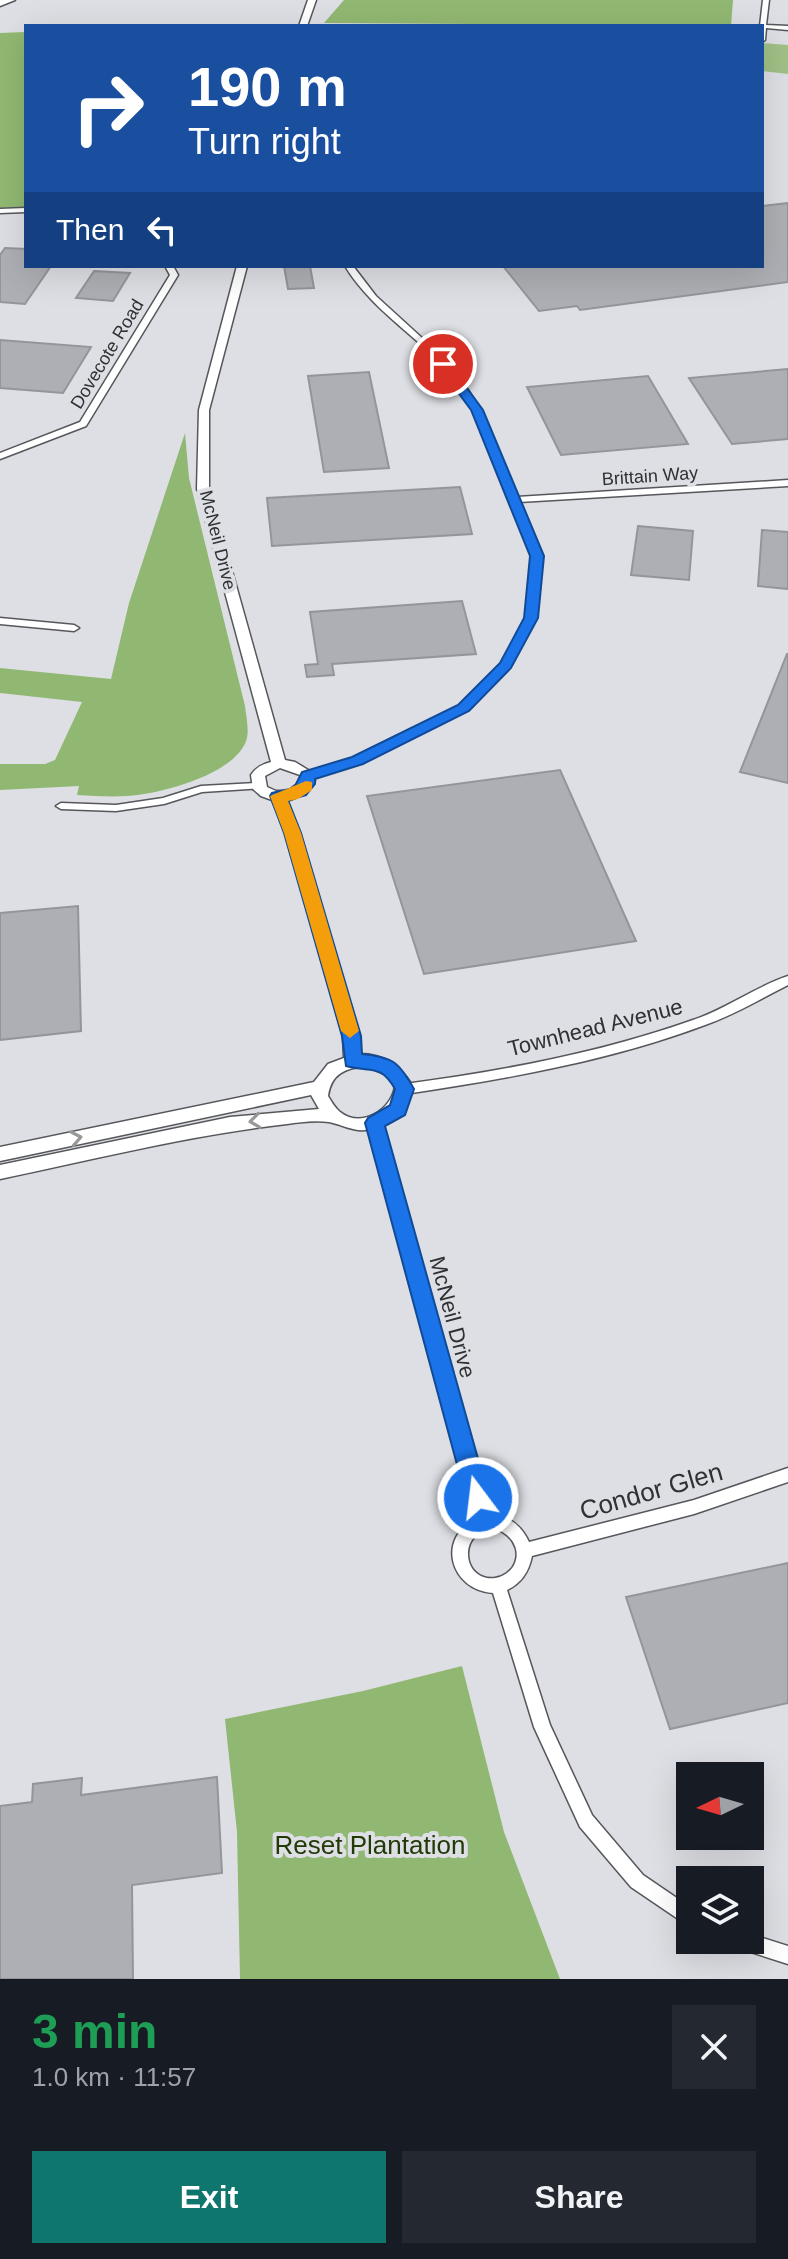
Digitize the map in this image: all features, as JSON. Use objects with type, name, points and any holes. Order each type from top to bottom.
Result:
[{"type":"highway","points":[[0,3],[10,0]]},
{"type":"street","points":[[304,24],[312,0]]},
{"type":"street","points":[[763,24],[766,0]]},
{"type":"street","points":[[764,26],[788,28]]},
{"type":"street","points":[[0,211],[24,210]]},
{"type":"street","name":"Dovecote Road","points":[[0,456],[83,424],[174,275],[170,268]]},
{"type":"street","name":"McNeil Drive","points":[[241,268],[204,410],[203,489],[279,764]]},
{"type":"street","points":[[307,776],[358,760],[463,708],[506,665],[531,618],[537,556],[477,410],[465,389],[421,342],[363,291],[350,268]]},
{"type":"street","name":"Brittain Way","points":[[515,500],[788,483]]},
{"type":"street","points":[[0,621],[74,628]]},
{"type":"street","points":[[279,764],[301,768],[307,776],[307,784],[300,792],[278,796],[265,793],[258,786],[257,780],[263,770],[279,764]]},
{"type":"street","points":[[61,806],[116,808],[164,801],[201,789],[258,786]]},
{"type":"street","points":[[278,796],[293,833],[347,1021],[353,1061]]},
{"type":"street","name":"Townhead Avenue","points":[[405,1089],[459,1082],[580,1057],[701,1022],[788,980]]},
{"type":"street","points":[[0,1154],[319,1087],[331,1070],[353,1061],[381,1063],[393,1069],[405,1089],[398,1110],[375,1123],[360,1124],[333,1116],[304,1115],[230,1124],[0,1172]]},
{"type":"street","points":[[319,1087],[324,1108],[333,1116]]},
{"type":"street","name":"McNeil Drive","points":[[375,1123],[485,1523]]},
{"type":"street","name":"Condor Glen","points":[[525,1550],[694,1507],[788,1475]]},
{"type":"street","points":[[485,1523],[506,1526],[515,1532],[525,1550],[526,1560],[517,1576],[498,1585],[469,1575],[459,1558],[459,1549],[468,1532],[485,1523]]},
{"type":"street","points":[[498,1585],[542,1727],[586,1821],[637,1881],[676,1908]]},
{"type":"street","points":[[764,1948],[788,1955]]},
{"type":"green space","points":[[344,0],[733,0],[731,24],[324,23]]},
{"type":"green space","points":[[24,32],[24,207],[0,208],[0,33]]},
{"type":"green space","points":[[764,43],[788,45],[788,74],[764,71]]},
{"type":"green space","points":[[185,433],[189,478],[245,706],[248,734],[241,751],[214,772],[196,780],[142,794],[77,795],[79,786],[0,790],[0,764],[45,764],[55,760],[82,702],[0,693],[0,668],[111,679],[129,603]]},
{"type":"green space","name":"Reset Plantation","points":[[462,1666],[504,1832],[560,1979],[240,1979],[237,1832],[225,1719],[363,1691]]},
{"type":"building","points":[[788,203],[788,282],[580,310],[577,306],[539,311],[505,268],[764,268],[764,206]]},
{"type":"building","points":[[5,248],[24,249],[24,268],[50,268],[25,304],[0,302],[0,255]]},
{"type":"building","points":[[284,268],[310,268],[314,288],[288,289]]},
{"type":"building","points":[[94,271],[130,273],[113,301],[76,298]]},
{"type":"building","points":[[0,340],[91,347],[63,393],[0,388]]},
{"type":"building","points":[[788,369],[788,439],[732,444],[689,378]]},
{"type":"building","points":[[369,372],[389,468],[324,472],[308,376]]},
{"type":"building","points":[[648,376],[688,444],[561,455],[527,387]]},
{"type":"building","points":[[460,487],[472,534],[272,546],[267,498]]},
{"type":"building","points":[[638,526],[693,531],[689,580],[631,575]]},
{"type":"building","points":[[762,530],[788,532],[788,589],[758,586]]},
{"type":"building","points":[[462,601],[476,654],[332,664],[334,675],[307,677],[305,665],[318,664],[310,612]]},
{"type":"building","points":[[788,654],[788,783],[740,772]]},
{"type":"building","points":[[560,770],[636,941],[424,974],[367,796]]},
{"type":"building","points":[[78,906],[81,1031],[0,1040],[0,913]]},
{"type":"building","points":[[788,1563],[788,1703],[670,1729],[626,1597]]},
{"type":"building","points":[[217,1777],[222,1873],[132,1885],[133,1979],[0,1979],[0,1806],[32,1802],[33,1784],[82,1778],[81,1795]]},
{"type":"slow traffic","points":[[306,786],[292,795],[278,796],[293,833],[350,1031]]},
{"type":"route","points":[[443,364],[464,388],[477,410],[537,556],[531,618],[500,673],[463,708],[358,760],[307,776],[307,784],[300,792],[278,796],[293,833],[351,1036],[353,1061],[367,1060],[393,1069],[405,1089],[404,1100],[398,1110],[375,1123],[478,1498]]}]
